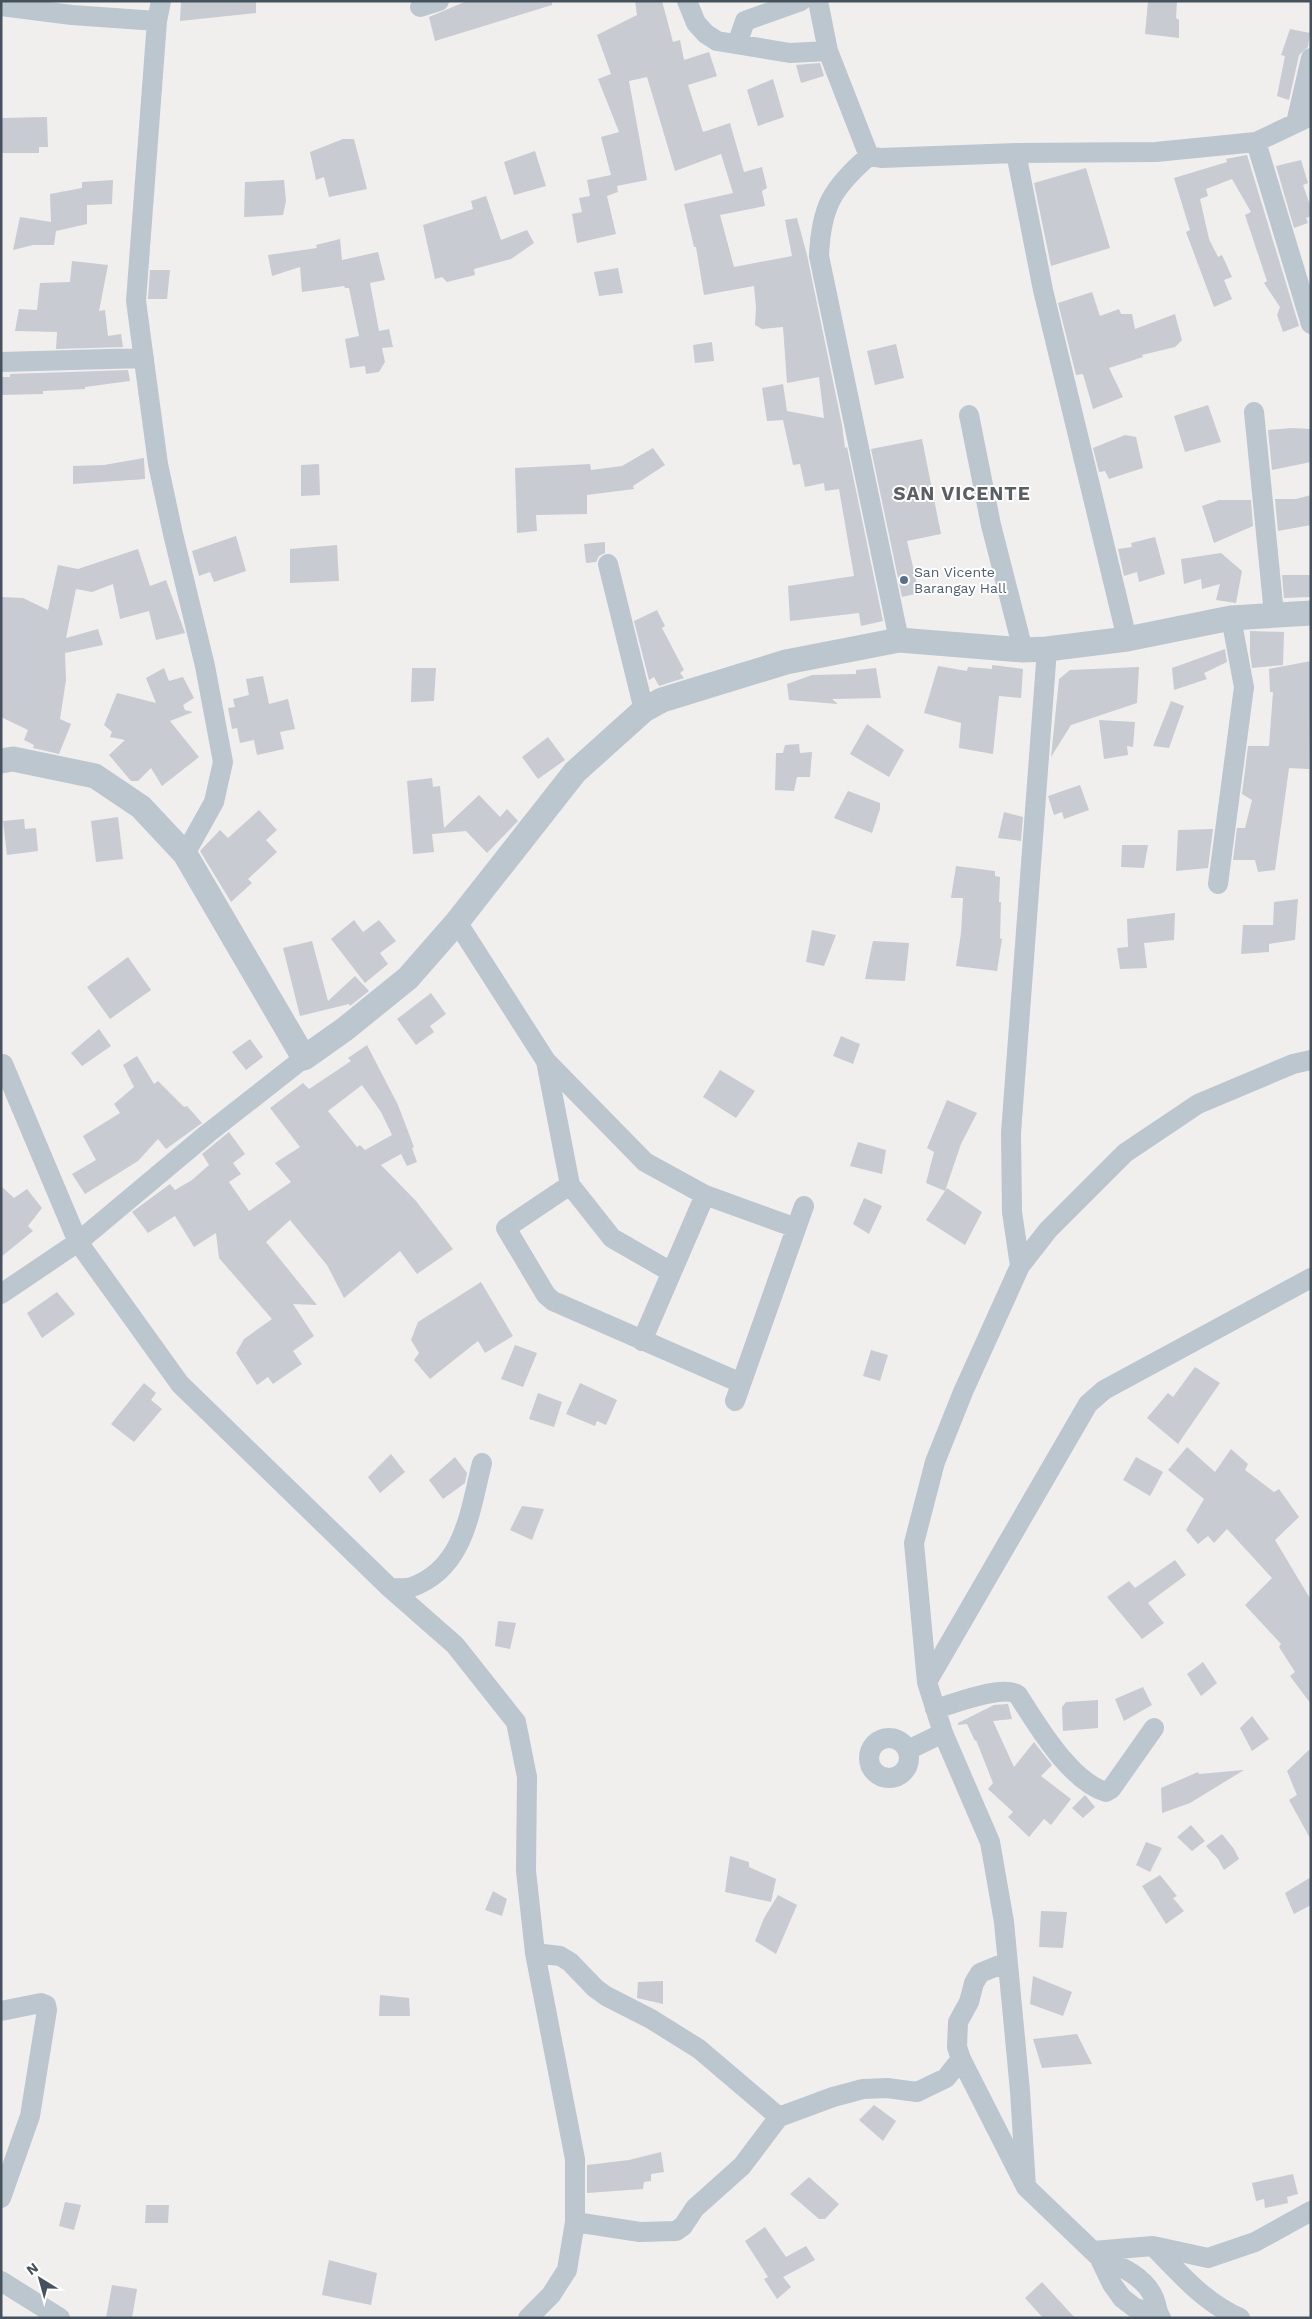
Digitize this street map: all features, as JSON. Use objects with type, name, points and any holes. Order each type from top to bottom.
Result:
[{"type":"street","points":[[161,1],[157,21],[136,301],[158,464],[205,666],[223,762],[214,802],[185,854]]},
{"type":"street","points":[[420,7],[439,1]]},
{"type":"street","points":[[687,1],[696,22],[706,34],[717,41],[790,53],[828,51]]},
{"type":"street","points":[[737,44],[745,21],[801,1]]},
{"type":"street","points":[[818,1],[828,51],[868,156]]},
{"type":"street","points":[[1,6],[72,15],[157,21]]},
{"type":"street","points":[[868,156],[881,158],[1016,153],[1156,152],[1256,142],[1303,120],[1311,58]]},
{"type":"street","points":[[1256,142],[1311,324]]},
{"type":"street","points":[[1016,153],[1043,290],[1127,640]]},
{"type":"street","points":[[868,156],[848,174],[831,198],[820,226],[819,256],[899,640]]},
{"type":"street","points":[[1,362],[144,358]]},
{"type":"street","points":[[1254,412],[1274,614]]},
{"type":"street","points":[[969,415],[992,526],[1023,650]]},
{"type":"street","points":[[608,564],[644,710]]},
{"type":"street","points":[[1,1294],[78,1242],[207,1134],[304,1058],[345,1029],[408,978],[457,922],[575,772],[644,710],[662,700],[786,662],[899,640],[1023,650],[1047,650],[1127,640],[1231,618],[1311,613]]},
{"type":"street","points":[[1218,884],[1244,687],[1231,618]]},
{"type":"street","points":[[1020,1266],[1012,1212],[1012,1133],[1047,650]]},
{"type":"street","points":[[1,761],[14,759],[95,776],[141,807],[185,854],[304,1058]]},
{"type":"street","points":[[457,922],[546,1061],[645,1162],[705,1195],[796,1228]]},
{"type":"street","points":[[1026,2187],[1020,2091],[1004,1922],[990,1842],[943,1734],[926,1682],[914,1543],[934,1462],[963,1392],[1020,1266],[1048,1230],[1125,1153],[1198,1104],[1293,1064],[1311,1060]]},
{"type":"street","points":[[546,1061],[570,1185],[612,1238],[671,1272]]},
{"type":"street","points":[[3,1064],[78,1242],[180,1384],[390,1588],[455,1645],[516,1722],[527,1777],[526,1871],[535,1952],[575,2159],[575,2222],[567,2270],[551,2295],[528,2318]]},
{"type":"street","points":[[570,1185],[506,1228],[507,1233],[546,1295],[553,1301],[642,1341],[738,1392],[804,1206]]},
{"type":"street","points":[[642,1341],[705,1195]]},
{"type":"street","points":[[926,1682],[1088,1404],[1104,1390],[1311,1278]]},
{"type":"street","points":[[390,1588],[411,1588],[441,1571],[454,1556],[467,1522],[482,1463]]},
{"type":"street","points":[[935,1708],[998,1692],[1014,1692],[1018,1695],[1044,1738],[1073,1770],[1100,1790],[1106,1792],[1115,1783],[1154,1728]]},
{"type":"street","points":[[908,1750],[943,1734]]},
{"type":"street","points":[[535,1952],[560,1956],[570,1962],[595,1988],[606,1996],[651,2019],[699,2049],[779,2117]]},
{"type":"street","points":[[1007,1962],[980,1973],[974,1983],[968,2002],[958,2022],[957,2047],[961,2059],[1026,2187],[1096,2254],[1124,2269],[1144,2283],[1154,2296],[1158,2317]]},
{"type":"street","points":[[1,2011],[42,2003],[46,2005],[48,2010],[30,2116],[1,2198]]},
{"type":"street","points":[[575,2222],[640,2232],[676,2231],[683,2226],[695,2208],[742,2166],[779,2117],[862,2089],[887,2088],[917,2092],[946,2078],[961,2059]]},
{"type":"street","points":[[1096,2254],[1153,2246],[1208,2258],[1255,2242],[1311,2211]]},
{"type":"street","points":[[1153,2246],[1198,2292],[1240,2318]]},
{"type":"street","points":[[1,2281],[60,2318]]},
{"type":"building","points":[[181,1],[256,1],[256,13],[180,21]]},
{"type":"building","points":[[467,1],[552,1],[552,5],[435,41],[429,17]]},
{"type":"building","points":[[635,1],[662,1],[673,42],[680,40],[684,60],[709,52],[717,76],[688,85],[703,132],[730,123],[744,172],[762,167],[767,188],[762,191],[765,206],[720,215],[734,267],[792,256],[785,220],[797,218],[807,255],[845,448],[847,447],[883,621],[861,626],[859,613],[790,621],[788,586],[854,576],[839,489],[825,491],[824,483],[805,487],[800,464],[793,465],[783,420],[767,421],[762,388],[783,384],[787,411],[824,418],[819,377],[787,383],[783,327],[762,329],[755,325],[754,286],[704,295],[696,247],[694,247],[684,204],[733,193],[721,154],[675,171],[647,77],[629,81],[647,180],[617,186],[618,192],[607,196],[616,234],[577,243],[572,214],[582,212],[579,198],[590,196],[587,180],[611,175],[601,137],[619,132],[598,79],[611,74],[597,35],[637,15]]},
{"type":"building","points":[[1148,1],[1177,1],[1176,18],[1179,20],[1179,38],[1145,34]]},
{"type":"building","points":[[1290,29],[1310,33],[1308,47],[1299,55],[1289,100],[1277,96],[1285,56],[1281,55]]},
{"type":"building","points":[[820,63],[824,76],[801,83],[796,65]]},
{"type":"building","points":[[773,79],[784,117],[758,126],[747,90]]},
{"type":"building","points":[[47,117],[48,147],[39,147],[39,153],[1,153],[1,118]]},
{"type":"building","points":[[343,139],[354,139],[367,189],[329,197],[324,177],[316,180],[310,152]]},
{"type":"building","points":[[535,151],[546,186],[514,195],[504,162]]},
{"type":"building","points":[[1247,155],[1299,326],[1283,332],[1277,315],[1280,307],[1264,283],[1267,281],[1245,215],[1251,212],[1232,179],[1206,189],[1208,196],[1200,199],[1209,239],[1218,257],[1222,255],[1232,277],[1224,280],[1232,299],[1214,307],[1186,232],[1190,230],[1174,178],[1227,162],[1226,159]]},
{"type":"building","points":[[1301,160],[1308,183],[1303,185],[1311,208],[1311,216],[1306,218],[1308,223],[1294,228],[1276,166]]},
{"type":"building","points":[[1086,168],[1110,248],[1051,266],[1034,183]]},
{"type":"building","points":[[113,180],[112,204],[87,205],[87,224],[56,231],[54,245],[33,245],[13,250],[20,217],[51,222],[50,194],[82,188],[82,182]]},
{"type":"building","points":[[284,180],[286,201],[283,215],[244,217],[245,182]]},
{"type":"building","points":[[486,196],[501,240],[527,230],[534,243],[511,259],[474,269],[475,275],[447,282],[442,277],[435,279],[423,225],[473,209],[471,201]]},
{"type":"building","points":[[340,239],[342,260],[378,252],[385,280],[370,283],[379,331],[389,329],[393,347],[382,348],[385,362],[379,372],[366,374],[365,366],[350,368],[345,339],[359,336],[349,288],[344,286],[302,292],[300,267],[272,276],[268,255],[317,248],[316,245]]},
{"type":"building","points":[[72,261],[108,265],[99,311],[105,310],[108,336],[121,334],[123,347],[56,349],[57,332],[15,331],[19,309],[37,310],[40,283],[70,282]]},
{"type":"building","points":[[618,268],[623,293],[599,296],[594,272]]},
{"type":"building","points":[[150,270],[170,270],[167,299],[148,299]]},
{"type":"building","points":[[1092,292],[1100,316],[1119,309],[1121,314],[1132,314],[1135,329],[1175,314],[1182,340],[1175,347],[1142,355],[1143,357],[1109,368],[1123,397],[1093,409],[1083,374],[1076,375],[1058,303]]},
{"type":"building","points":[[712,342],[714,361],[695,363],[693,345]]},
{"type":"building","points":[[896,344],[904,378],[875,385],[867,351]]},
{"type":"building","points":[[128,370],[130,381],[85,387],[85,389],[43,391],[43,394],[1,395],[1,377],[10,377],[10,374]]},
{"type":"building","points":[[1208,405],[1221,442],[1185,452],[1174,416]]},
{"type":"building","points":[[1311,429],[1311,462],[1272,470],[1268,430]]},
{"type":"building","points":[[1125,435],[1136,437],[1143,468],[1109,479],[1105,471],[1099,472],[1093,448]]},
{"type":"building","points":[[922,439],[941,534],[907,541],[919,593],[902,597],[871,449]]},
{"type":"building","points":[[653,448],[665,465],[633,486],[634,489],[587,495],[587,514],[536,515],[537,531],[517,533],[515,468],[590,464],[591,470],[622,466]]},
{"type":"building","points":[[144,458],[145,479],[73,484],[73,466],[104,465]]},
{"type":"building","points":[[319,464],[320,495],[301,496],[301,465]]},
{"type":"building","points":[[1311,495],[1311,525],[1278,531],[1275,499],[1296,499]]},
{"type":"building","points":[[1219,500],[1251,500],[1253,526],[1214,543],[1202,506]]},
{"type":"building","points":[[236,536],[246,571],[214,582],[210,572],[199,576],[192,551]]},
{"type":"building","points":[[1155,537],[1165,574],[1139,582],[1137,572],[1124,576],[1118,549],[1132,547],[1131,543]]},
{"type":"building","points":[[605,542],[605,553],[599,556],[596,562],[586,563],[584,544]]},
{"type":"building","points":[[337,545],[339,581],[290,583],[290,549]]},
{"type":"building","points":[[138,549],[150,586],[166,580],[185,633],[156,640],[149,611],[120,619],[113,584],[92,592],[76,589],[66,638],[98,629],[103,645],[65,653],[66,680],[60,719],[71,724],[59,754],[33,748],[34,745],[24,740],[28,730],[1,717],[1,597],[23,598],[48,610],[58,565],[78,569]]},
{"type":"building","points":[[1221,553],[1242,571],[1236,603],[1216,600],[1220,584],[1202,589],[1201,579],[1184,584],[1181,559]]},
{"type":"building","points":[[1282,575],[1311,575],[1311,597],[1284,598]]},
{"type":"building","points":[[657,610],[665,626],[662,628],[684,670],[680,673],[684,678],[659,686],[654,677],[649,680],[634,621]]},
{"type":"building","points":[[1250,631],[1284,632],[1283,665],[1252,668]]},
{"type":"building","points":[[1225,649],[1227,662],[1204,673],[1207,679],[1174,690],[1172,668]]},
{"type":"building","points":[[1311,661],[1309,769],[1289,768],[1275,870],[1258,872],[1255,860],[1233,860],[1237,828],[1245,828],[1252,800],[1242,794],[1248,746],[1269,746],[1273,692],[1270,692],[1269,669]]},
{"type":"building","points":[[992,665],[1023,669],[1021,698],[999,696],[993,754],[959,748],[961,723],[924,713],[938,666],[967,671],[968,667],[992,669]]},
{"type":"building","points":[[1139,667],[1137,703],[1071,725],[1051,757],[1059,679],[1070,670]]},
{"type":"building","points":[[164,668],[169,681],[183,677],[194,698],[183,705],[185,710],[193,712],[170,721],[199,757],[162,786],[151,768],[138,781],[131,781],[109,755],[125,740],[110,737],[112,732],[104,725],[117,693],[156,703],[146,678]]},
{"type":"building","points":[[412,668],[436,668],[434,701],[411,702]]},
{"type":"building","points":[[876,668],[881,698],[832,699],[838,704],[789,700],[787,684],[812,675],[856,674],[856,670]]},
{"type":"building","points":[[263,676],[269,704],[288,699],[295,729],[280,732],[284,749],[257,755],[254,740],[240,743],[237,728],[232,729],[228,708],[235,707],[233,699],[249,695],[246,679]]},
{"type":"building","points":[[1171,701],[1184,706],[1169,748],[1153,746]]},
{"type":"building","points":[[1099,720],[1135,722],[1133,747],[1127,746],[1128,755],[1104,759]]},
{"type":"building","points":[[867,724],[904,750],[889,777],[850,754]]},
{"type":"building","points":[[548,737],[565,760],[538,779],[522,757]]},
{"type":"building","points":[[799,744],[800,753],[812,752],[810,777],[797,777],[794,791],[775,790],[776,753],[783,753],[785,745]]},
{"type":"building","points":[[432,778],[433,787],[440,786],[444,828],[479,795],[500,817],[507,809],[518,821],[487,853],[466,831],[432,834],[434,852],[413,854],[407,781]]},
{"type":"building","points":[[1080,785],[1089,810],[1064,819],[1062,812],[1054,815],[1048,796]]},
{"type":"building","points":[[848,791],[880,803],[880,809],[872,833],[834,818]]},
{"type":"building","points":[[259,810],[277,830],[266,840],[277,852],[248,879],[252,883],[231,902],[200,851],[220,830],[228,838]]},
{"type":"building","points":[[1004,812],[1023,817],[1021,841],[998,838]]},
{"type":"building","points":[[118,817],[123,859],[96,862],[91,821]]},
{"type":"building","points":[[24,819],[25,829],[36,828],[38,851],[7,855],[3,821]]},
{"type":"building","points":[[1213,829],[1208,868],[1176,871],[1178,830]]},
{"type":"building","points":[[1122,845],[1148,845],[1144,868],[1121,867]]},
{"type":"building","points":[[956,866],[995,871],[995,876],[1000,877],[1000,938],[1002,939],[997,971],[956,966],[961,933],[963,898],[951,898]]},
{"type":"building","points":[[1298,899],[1295,940],[1269,944],[1269,952],[1241,954],[1243,925],[1273,925],[1274,902]]},
{"type":"building","points":[[1175,913],[1174,940],[1144,943],[1147,968],[1120,969],[1117,948],[1128,947],[1127,919]]},
{"type":"building","points":[[354,920],[363,932],[379,920],[396,941],[380,953],[388,964],[365,983],[331,939]]},
{"type":"building","points":[[812,930],[836,935],[824,966],[806,962]]},
{"type":"building","points":[[312,941],[328,1001],[355,976],[369,991],[350,1006],[349,1004],[300,1016],[283,948]]},
{"type":"building","points":[[873,941],[909,943],[905,981],[865,979]]},
{"type":"building","points":[[128,957],[151,990],[110,1019],[87,987]]},
{"type":"building","points":[[431,993],[446,1014],[430,1026],[434,1032],[416,1045],[397,1019]]},
{"type":"building","points":[[99,1029],[111,1046],[82,1066],[71,1053]]},
{"type":"building","points":[[841,1036],[860,1044],[853,1064],[833,1056]]},
{"type":"building","points":[[250,1039],[263,1057],[246,1070],[232,1052]]},
{"type":"building","points":[[367,1045],[398,1105],[414,1147],[412,1148],[417,1162],[407,1166],[401,1154],[381,1165],[416,1201],[453,1249],[417,1274],[400,1251],[344,1298],[327,1265],[290,1220],[266,1242],[317,1305],[293,1304],[314,1336],[293,1351],[302,1364],[273,1384],[268,1377],[257,1385],[236,1353],[244,1339],[272,1319],[219,1258],[216,1233],[194,1247],[175,1216],[148,1233],[132,1212],[170,1184],[175,1190],[192,1180],[209,1165],[202,1154],[229,1132],[245,1154],[233,1163],[241,1174],[229,1182],[249,1211],[291,1182],[275,1163],[300,1147],[270,1108],[303,1083],[309,1089],[351,1061],[348,1058]],"holes":[[[362,1085],[381,1112],[392,1135],[365,1150],[360,1145],[357,1147],[328,1111]]]},
{"type":"building","points":[[137,1056],[154,1084],[158,1081],[184,1107],[187,1106],[202,1123],[166,1149],[158,1139],[138,1161],[85,1194],[72,1174],[96,1160],[83,1136],[120,1113],[114,1104],[134,1087],[123,1065]]},
{"type":"building","points":[[720,1070],[755,1091],[736,1118],[703,1097]]},
{"type":"building","points":[[947,1100],[977,1113],[961,1144],[945,1191],[926,1183],[934,1152],[927,1148]]},
{"type":"building","points":[[858,1142],[886,1150],[882,1174],[850,1166]]},
{"type":"building","points":[[1,1186],[14,1198],[27,1189],[42,1208],[28,1226],[33,1231],[1,1257]]},
{"type":"building","points":[[947,1188],[982,1212],[965,1245],[926,1220]]},
{"type":"building","points":[[864,1198],[882,1206],[869,1234],[853,1224]]},
{"type":"building","points":[[481,1282],[513,1336],[485,1353],[478,1341],[430,1379],[414,1360],[419,1353],[411,1340],[418,1322]]},
{"type":"building","points":[[57,1292],[75,1314],[42,1338],[27,1313]]},
{"type":"building","points":[[515,1345],[537,1353],[523,1387],[501,1379]]},
{"type":"building","points":[[871,1350],[888,1355],[880,1381],[863,1376]]},
{"type":"building","points":[[1195,1367],[1220,1383],[1178,1444],[1147,1418],[1168,1393],[1173,1397]]},
{"type":"building","points":[[144,1383],[156,1393],[151,1400],[162,1409],[134,1442],[111,1424]]},
{"type":"building","points":[[580,1383],[617,1400],[606,1425],[597,1421],[595,1426],[566,1414]]},
{"type":"building","points":[[538,1393],[562,1402],[554,1427],[529,1419]]},
{"type":"building","points":[[1187,1447],[1215,1472],[1231,1449],[1248,1464],[1245,1470],[1274,1492],[1279,1489],[1299,1517],[1275,1540],[1311,1600],[1311,1704],[1290,1676],[1295,1672],[1279,1647],[1281,1644],[1245,1605],[1272,1578],[1227,1529],[1214,1543],[1208,1536],[1198,1544],[1186,1530],[1204,1499],[1168,1470]]},
{"type":"building","points":[[391,1454],[405,1472],[380,1493],[368,1477]]},
{"type":"building","points":[[455,1457],[467,1473],[465,1483],[443,1499],[429,1480]]},
{"type":"building","points":[[1136,1457],[1163,1472],[1150,1496],[1123,1480]]},
{"type":"building","points":[[522,1506],[544,1509],[532,1540],[510,1530]]},
{"type":"building","points":[[1175,1560],[1186,1575],[1148,1603],[1164,1623],[1142,1639],[1107,1597],[1129,1581],[1135,1588]]},
{"type":"building","points":[[498,1621],[516,1623],[510,1649],[495,1646]]},
{"type":"building","points":[[1203,1662],[1217,1683],[1201,1696],[1187,1674]]},
{"type":"building","points":[[1143,1687],[1152,1705],[1124,1721],[1115,1699]]},
{"type":"building","points":[[1098,1700],[1098,1728],[1063,1731],[1062,1707],[1066,1702]]},
{"type":"building","points":[[1008,1704],[1012,1719],[993,1721],[1014,1767],[1034,1742],[1052,1765],[1041,1776],[1071,1799],[1051,1825],[1044,1819],[1029,1837],[1008,1817],[1013,1812],[988,1789],[993,1783],[976,1740],[967,1724],[958,1725],[958,1723],[994,1705]]},
{"type":"building","points":[[1252,1716],[1269,1739],[1252,1751],[1240,1728]]},
{"type":"building","points":[[1311,1748],[1311,1840],[1289,1800],[1297,1795],[1287,1771]]},
{"type":"building","points":[[1244,1770],[1190,1803],[1162,1813],[1161,1788],[1198,1772],[1199,1774]]},
{"type":"building","points":[[1085,1795],[1095,1807],[1083,1818],[1072,1808]]},
{"type":"building","points":[[1191,1825],[1205,1841],[1192,1851],[1177,1837]]},
{"type":"building","points":[[1222,1834],[1239,1859],[1224,1870],[1218,1859],[1206,1846]]},
{"type":"building","points":[[1146,1842],[1162,1848],[1150,1872],[1136,1865]]},
{"type":"building","points":[[730,1856],[749,1862],[749,1867],[776,1879],[771,1902],[725,1892]]},
{"type":"building","points":[[1160,1875],[1177,1896],[1173,1898],[1184,1911],[1166,1924],[1142,1886]]},
{"type":"building","points":[[1311,1877],[1311,1905],[1294,1914],[1285,1893]]},
{"type":"building","points":[[493,1891],[507,1899],[502,1916],[485,1910]]},
{"type":"building","points":[[778,1895],[797,1905],[776,1954],[755,1941],[764,1918]]},
{"type":"building","points":[[1041,1911],[1067,1912],[1063,1948],[1039,1947]]},
{"type":"building","points":[[1033,1976],[1072,1992],[1063,2016],[1030,2004]]},
{"type":"building","points":[[663,1981],[663,2004],[637,1998],[638,1982]]},
{"type":"building","points":[[380,1995],[409,1998],[410,2016],[379,2016]]},
{"type":"building","points":[[1077,2034],[1092,2064],[1042,2068],[1033,2039]]},
{"type":"building","points":[[874,2105],[896,2121],[883,2141],[859,2120]]},
{"type":"building","points":[[661,2152],[664,2172],[651,2174],[651,2181],[644,2182],[643,2189],[587,2193],[587,2165],[629,2160]]},
{"type":"building","points":[[1293,2174],[1298,2194],[1287,2197],[1288,2203],[1265,2208],[1264,2199],[1256,2201],[1252,2183]]},
{"type":"building","points":[[809,2177],[839,2204],[825,2219],[819,2219],[790,2194]]},
{"type":"building","points":[[65,2202],[81,2205],[74,2230],[59,2226]]},
{"type":"building","points":[[146,2205],[169,2205],[168,2223],[145,2223]]},
{"type":"building","points":[[765,2227],[786,2257],[806,2246],[815,2260],[783,2277],[791,2287],[777,2299],[764,2279],[768,2277],[745,2241]]},
{"type":"building","points":[[329,2260],[377,2273],[371,2305],[322,2295]]},
{"type":"building","points":[[1042,2282],[1075,2318],[1043,2318],[1025,2298]]},
{"type":"building","points":[[112,2285],[137,2289],[132,2318],[106,2318]]},
{"type":"place","name":"San Vicente Barangay Hall","points":[[904,580]]},
{"type":"district","name":"SAN VICENTE","points":[[962,493]]}]
